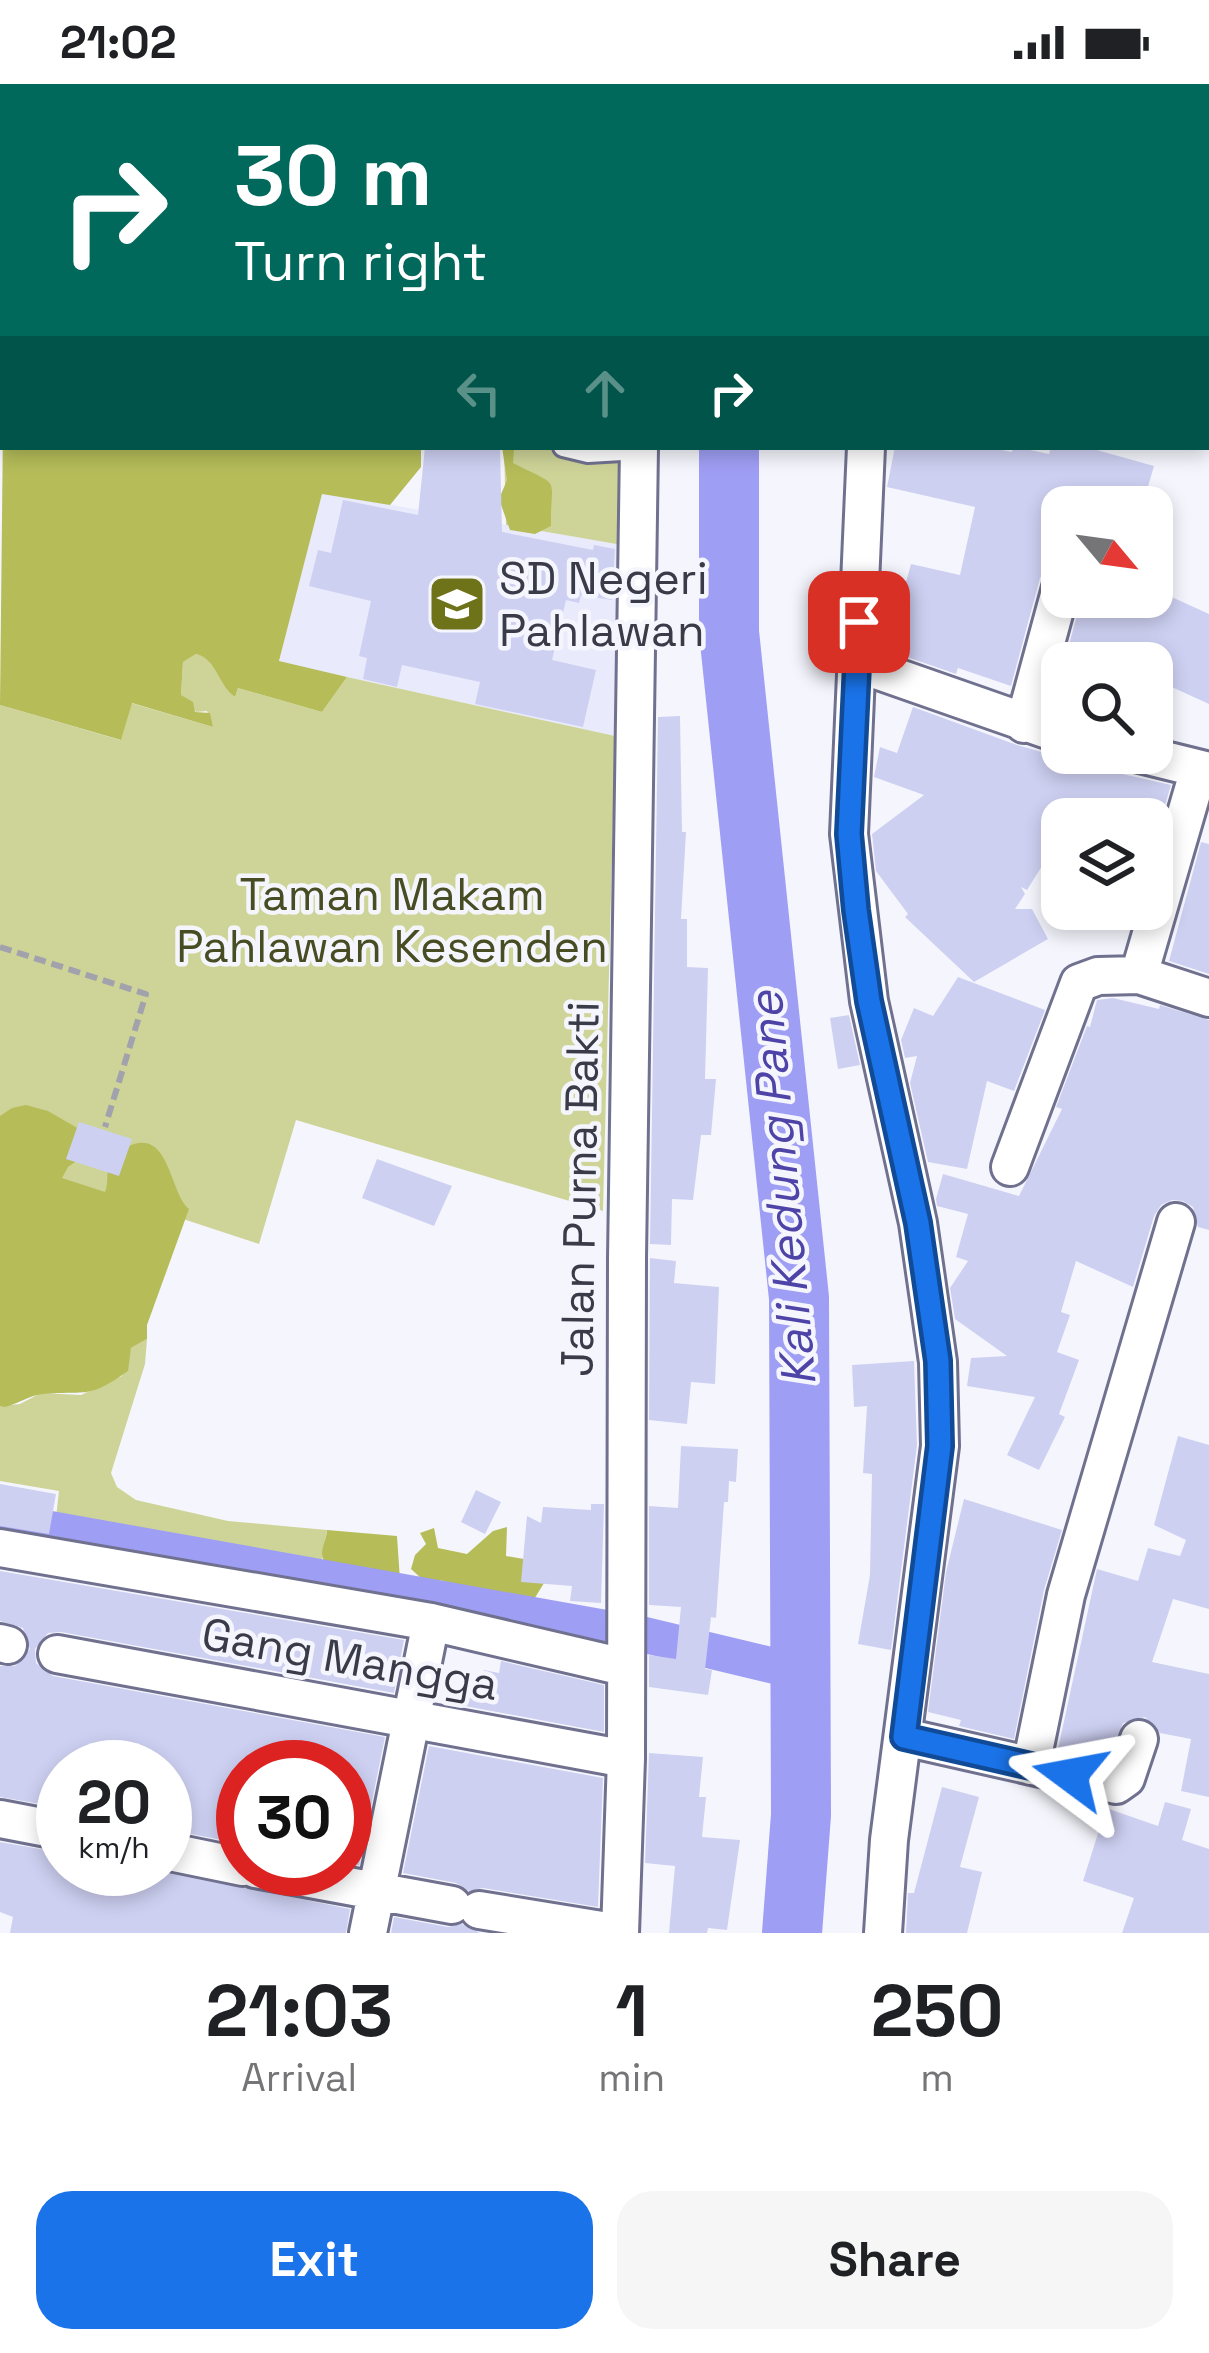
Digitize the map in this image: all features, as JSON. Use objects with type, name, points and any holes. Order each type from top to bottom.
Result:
[{"type":"street","name":"Jalan Purna Bakti","points":[[620,1933],[626,1759],[639,450]]},
{"type":"street","points":[[866,450],[849,834],[869,1001],[918,1223],[938,1361],[940,1446],[890,1840],[883,1933]]},
{"type":"street","points":[[1024,724],[1053,618]]},
{"type":"street","points":[[856,663],[1041,728]]},
{"type":"street","points":[[1139,975],[1204,770],[1173,762]]},
{"type":"street","points":[[1010,1167],[1079,983],[1098,976],[1139,975],[1209,998]]},
{"type":"street","points":[[1030,1766],[1066,1595],[1176,1222]]},
{"type":"street","points":[[0,1548],[430,1622],[624,1666]]},
{"type":"street","points":[[368,1933],[430,1622]]},
{"type":"street","name":"Gang Mangga","points":[[57,1654],[626,1759]]},
{"type":"street","points":[[904,1737],[1116,1785],[1126,1778],[1139,1739]]},
{"type":"street","points":[[0,1819],[36,1826]]},
{"type":"street","points":[[372,1892],[620,1933]]},
{"type":"lane","points":[[576,450],[626,450]]},
{"type":"path","points":[[0,947],[146,994],[105,1127]]},
{"type":"shaded area","name":"SD Negeri Pahlawan","points":[[322,493],[623,545],[615,736],[279,662]]},
{"type":"green space","points":[[3,450],[421,450],[421,467],[390,505],[322,494],[279,661],[347,677],[322,712],[238,688],[235,697],[209,661],[196,654],[183,662],[181,695],[193,702],[195,712],[210,713],[213,727],[132,703],[121,740],[0,705]]},
{"type":"green space","points":[[502,450],[514,450],[513,463],[551,485],[551,526],[535,534],[510,530],[499,499],[507,480]]},
{"type":"green space","points":[[504,450],[630,450],[628,546],[506,525]]},
{"type":"green space","name":"Taman Makam Pahlawan Kesenden","points":[[196,654],[208,661],[235,697],[238,688],[322,712],[347,677],[615,736],[603,1211],[296,1120],[259,1244],[13,1163],[0,1166],[0,705],[120,740],[131,703],[213,727],[207,711],[196,712],[181,695],[183,662]]},
{"type":"green space","points":[[26,1105],[48,1111],[86,1133],[85,1155],[62,1178],[105,1192],[114,1156],[137,1143],[149,1144],[166,1162],[189,1209],[147,1325],[147,1339],[131,1348],[128,1371],[95,1390],[38,1395],[5,1407],[0,1406],[0,1116]]},
{"type":"green space","points":[[147,1339],[145,1364],[111,1473],[117,1487],[136,1500],[228,1521],[327,1530],[322,1560],[328,1567],[56,1518],[59,1491],[0,1481],[0,1406],[20,1404],[41,1393],[81,1395],[122,1376],[131,1348]]},
{"type":"green space","points":[[507,1527],[506,1556],[524,1559],[546,1580],[531,1604],[448,1589],[445,1581],[422,1579],[411,1569],[415,1555],[426,1544],[420,1533],[434,1528],[438,1548],[467,1554],[493,1531]]},
{"type":"green space","points":[[327,1530],[397,1536],[400,1580],[328,1567],[322,1553]]},
{"type":"building","name":"SD Negeri Pahlawan","points":[[425,450],[500,450],[502,532],[593,550],[594,545],[615,549],[612,600],[581,595],[579,603],[566,600],[552,660],[596,670],[583,727],[475,704],[480,682],[402,665],[397,687],[363,679],[367,658],[359,656],[371,601],[309,586],[318,550],[331,553],[343,500],[418,515]]},
{"type":"building","points":[[894,450],[1049,454],[1050,450],[1097,450],[1154,466],[1148,486],[1041,486],[1041,576],[1011,686],[958,668],[956,674],[893,652],[911,564],[960,575],[975,507],[887,487]]},
{"type":"building","points":[[1173,598],[1209,614],[1209,704],[1173,688],[1173,642],[1070,642],[1076,618],[1173,618]]},
{"type":"building","points":[[913,707],[1041,752],[1041,774],[1122,774],[1171,785],[1167,798],[1041,798],[1041,868],[1027,890],[1021,887],[1025,894],[1015,909],[1032,909],[1048,939],[974,982],[905,917],[908,914],[876,871],[872,834],[924,795],[874,777],[880,747],[897,753]]},
{"type":"building","points":[[680,716],[682,832],[686,832],[681,919],[687,919],[687,967],[708,968],[705,1079],[716,1079],[711,1135],[701,1135],[693,1200],[672,1199],[671,1245],[650,1244],[658,717]]},
{"type":"building","points":[[1201,842],[1209,844],[1209,974],[1169,961]]},
{"type":"building","points":[[958,977],[1045,1010],[1014,1091],[987,1081],[967,1169],[928,1162],[910,1083],[917,1056],[905,1058],[901,1040],[914,1008],[933,1016]]},
{"type":"building","points":[[1113,998],[1159,1009],[1160,1005],[1209,1020],[1209,1230],[1198,1227],[1193,1207],[1183,1201],[1161,1205],[1133,1287],[1076,1261],[1061,1312],[1070,1315],[1057,1352],[1079,1360],[1059,1414],[1065,1417],[1039,1470],[1007,1455],[1035,1397],[967,1386],[971,1358],[1007,1356],[955,1319],[950,1288],[968,1261],[956,1257],[968,1214],[937,1206],[936,1199],[943,1174],[1019,1196],[1062,1109],[1056,1107],[1097,1000]]},
{"type":"building","points":[[849,1015],[860,1065],[838,1069],[830,1018]]},
{"type":"building","points":[[79,1122],[132,1139],[119,1176],[66,1159]]},
{"type":"building","points":[[377,1159],[452,1186],[434,1226],[362,1198]]},
{"type":"building","points":[[650,1258],[676,1261],[674,1283],[719,1287],[715,1384],[691,1382],[687,1424],[649,1420]]},
{"type":"building","points":[[914,1361],[917,1445],[891,1650],[858,1644],[870,1575],[872,1474],[863,1473],[867,1406],[854,1407],[852,1365]]},
{"type":"building","points":[[1178,1436],[1209,1445],[1209,1609],[1173,1599],[1152,1662],[1209,1674],[1209,1797],[1181,1791],[1191,1739],[1160,1733],[1145,1717],[1123,1723],[1108,1760],[1058,1749],[1097,1569],[1138,1581],[1148,1548],[1180,1556],[1186,1540],[1154,1525]]},
{"type":"building","points":[[681,1446],[738,1449],[736,1482],[729,1481],[728,1502],[724,1502],[716,1618],[711,1617],[705,1669],[712,1670],[708,1695],[649,1687],[649,1655],[676,1659],[681,1607],[649,1605],[649,1506],[678,1508]]},
{"type":"building","points":[[0,1484],[56,1494],[49,1534],[0,1526]]},
{"type":"building","points":[[476,1490],[501,1502],[485,1534],[461,1522]]},
{"type":"building","points":[[964,1499],[1062,1530],[1044,1590],[1014,1739],[959,1726],[961,1720],[928,1712],[946,1572]]},
{"type":"building","points":[[591,1504],[604,1504],[601,1603],[570,1601],[572,1586],[521,1582],[527,1516],[541,1523],[543,1507],[591,1510]]},
{"type":"building","points":[[0,1571],[404,1640],[394,1693],[61,1632],[48,1633],[35,1649],[36,1663],[53,1676],[385,1737],[372,1801],[372,1740],[216,1740],[216,1839],[192,1834],[192,1740],[36,1740],[36,1803],[0,1797],[0,1666],[15,1666],[30,1649],[23,1628],[0,1621]]},
{"type":"building","points":[[501,1661],[604,1685],[604,1732],[465,1706],[472,1674],[499,1673]]},
{"type":"building","points":[[429,1746],[603,1778],[598,1907],[483,1888],[469,1891],[456,1883],[403,1873]]},
{"type":"building","points":[[649,1753],[703,1757],[702,1837],[740,1840],[727,1930],[669,1933],[675,1866],[645,1863]]},
{"type":"building","points":[[942,1787],[979,1797],[960,1867],[982,1872],[967,1933],[906,1933],[908,1893],[914,1893]]},
{"type":"building","points":[[1165,1802],[1191,1809],[1182,1840],[1209,1849],[1209,1933],[1122,1933],[1134,1898],[1083,1881],[1106,1808],[1158,1826]]},
{"type":"building","points":[[0,1842],[36,1848],[36,1896],[192,1896],[192,1877],[216,1882],[216,1896],[286,1896],[350,1909],[346,1933],[10,1933],[13,1917],[0,1912]]},
{"type":"building","points":[[394,1917],[448,1927],[462,1924],[480,1933],[391,1933]]},
{"type":"waterway","name":"Kali Kedung Pane","points":[[729,450],[729,632],[799,1298],[801,1815],[792,1933]]},
{"type":"waterway","points":[[0,1520],[645,1635],[800,1672]]},
{"type":"place","name":"SD Negeri Pahlawan","points":[[457,604]]},
{"type":"route","points":[[859,622],[849,834],[856,910],[869,1001],[918,1223],[938,1361],[940,1446],[904,1737],[1070,1775]]}]
